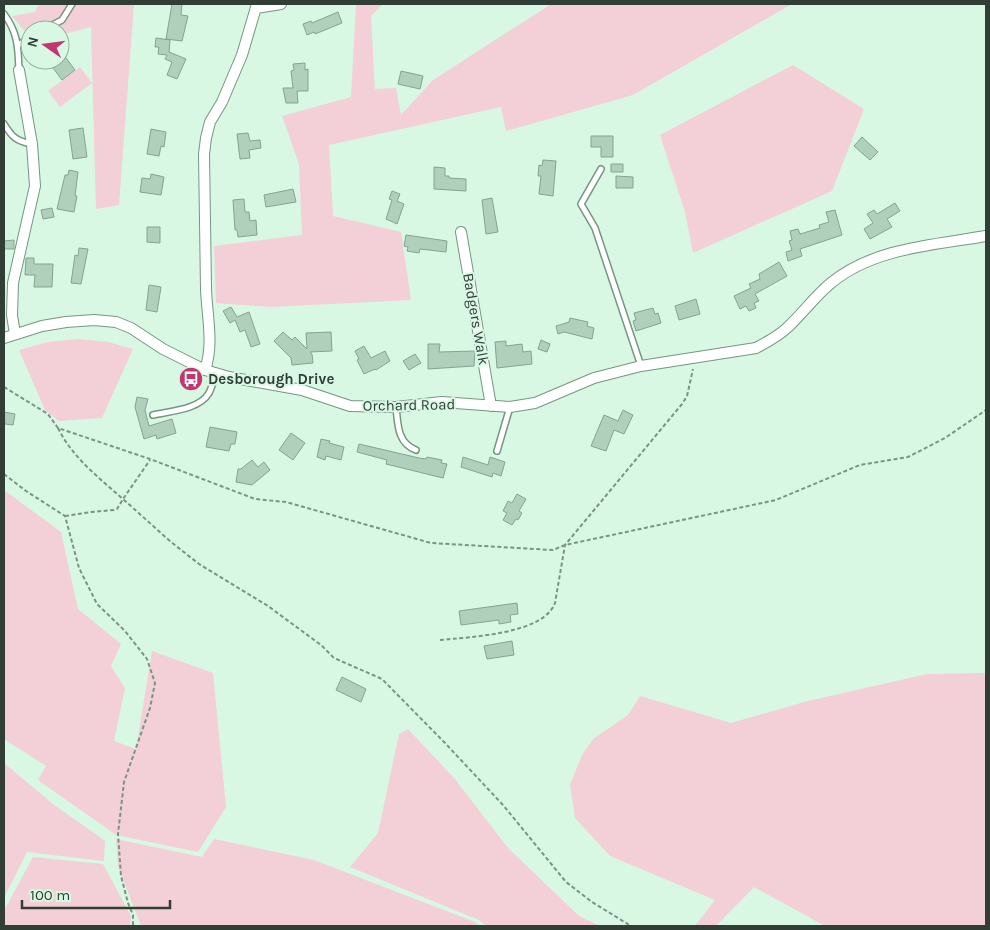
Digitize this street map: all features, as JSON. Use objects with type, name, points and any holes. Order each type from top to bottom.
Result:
[{"type":"street","points":[[205,370],[210,346],[206,290],[204,154],[206,138],[210,122],[222,102],[242,55],[256,6],[281,4]]},
{"type":"street","points":[[15,334],[12,315],[13,283],[35,186],[32,144],[19,70]]},
{"type":"street","name":"Badgers Walk","points":[[461,232],[491,406]]},
{"type":"street","name":"Orchard Road","points":[[4,338],[66,322],[94,320],[116,322],[131,328],[162,349],[205,370],[260,384],[302,390],[350,406],[396,407],[442,402],[510,407],[535,403],[594,378],[641,366],[695,356],[756,348],[771,340],[788,327],[812,300],[832,282],[852,269],[874,259],[908,249],[986,236]]},
{"type":"lane","points":[[62,20],[72,4]]},
{"type":"lane","points":[[4,14],[13,26],[18,45],[19,70]]},
{"type":"lane","points":[[4,124],[10,135],[22,142],[32,144]]},
{"type":"lane","points":[[601,169],[581,204],[595,228],[641,366]]},
{"type":"lane","points":[[153,415],[196,404],[208,393],[216,373]]},
{"type":"lane","points":[[396,407],[400,436],[408,447],[416,450]]},
{"type":"lane","points":[[497,451],[510,407]]},
{"type":"path","points":[[440,640],[510,632],[542,619],[552,611],[565,545],[682,404],[687,396],[695,356]]},
{"type":"path","points":[[4,387],[48,414],[64,439],[87,467],[171,542],[199,564],[268,606],[321,645],[334,658],[382,678],[503,805],[566,882],[592,902],[630,926]]},
{"type":"path","points":[[58,428],[255,499],[286,502],[430,543],[553,550],[565,545],[776,500],[860,465],[908,458],[945,438],[986,410]]},
{"type":"path","points":[[4,474],[26,491],[65,516],[117,509],[150,460]]},
{"type":"path","points":[[65,516],[79,568],[97,604],[124,631],[147,659],[155,683],[150,708],[124,782],[118,834],[121,876],[133,915],[133,926]]},
{"type":"shaded area","points":[[39,4],[134,4],[119,205],[96,209],[91,27],[70,32],[70,20],[20,20],[20,25],[12,16],[35,12]]},
{"type":"shaded area","points":[[356,4],[383,4],[371,16],[375,89],[396,88],[401,115],[433,80],[551,4],[792,4],[633,95],[506,131],[501,107],[329,145],[333,216],[401,232],[411,300],[271,307],[216,303],[214,246],[302,235],[299,164],[282,116],[351,97]]},
{"type":"shaded area","points":[[793,65],[864,109],[832,191],[693,253],[685,212],[660,135]]},
{"type":"shaded area","points":[[80,67],[92,83],[60,107],[48,91]]},
{"type":"shaded area","points":[[78,339],[108,342],[133,349],[102,418],[59,421],[45,410],[19,350],[48,342]]},
{"type":"shaded area","points":[[4,490],[61,532],[78,609],[121,644],[111,666],[125,688],[114,741],[136,749],[152,651],[213,673],[226,807],[198,852],[116,835],[38,780],[46,766],[4,739]]},
{"type":"shaded area","points":[[986,673],[986,926],[825,926],[754,887],[716,926],[695,926],[715,900],[610,856],[575,818],[570,785],[582,755],[593,739],[628,715],[640,696],[731,723],[808,701],[927,674]]},
{"type":"shaded area","points":[[408,729],[454,778],[508,848],[579,916],[600,926],[486,926],[479,920],[350,867],[378,833],[399,734]]},
{"type":"shaded area","points":[[4,763],[53,804],[105,841],[104,861],[27,852],[4,898]]},
{"type":"shaded area","points":[[116,839],[202,857],[214,839],[314,860],[475,922],[479,926],[141,926],[118,866]]},
{"type":"shaded area","points":[[33,857],[103,864],[131,916],[130,926],[4,926],[4,908]]},
{"type":"building","points":[[172,4],[182,4],[181,15],[188,16],[182,41],[166,39]]},
{"type":"building","points":[[338,12],[342,23],[315,34],[314,32],[307,35],[303,24],[311,21],[312,23]]},
{"type":"building","points":[[156,38],[170,40],[169,52],[186,59],[177,79],[167,75],[172,62],[165,59],[167,55],[158,54],[159,47],[155,47]]},
{"type":"building","points":[[70,63],[75,70],[62,80],[54,70],[70,70]]},
{"type":"building","points":[[305,63],[305,70],[308,69],[308,91],[297,91],[298,103],[286,103],[283,88],[293,88],[291,71],[294,70],[293,64]]},
{"type":"building","points":[[401,71],[423,76],[420,89],[398,84]]},
{"type":"building","points":[[83,128],[87,157],[73,159],[69,130]]},
{"type":"building","points":[[151,129],[166,132],[164,147],[161,146],[159,156],[147,154]]},
{"type":"building","points":[[248,133],[250,141],[260,140],[261,148],[249,150],[250,158],[240,159],[237,134]]},
{"type":"building","points":[[591,136],[613,136],[613,157],[601,157],[601,147],[591,147]]},
{"type":"building","points":[[862,137],[878,152],[870,160],[854,146]]},
{"type":"building","points":[[543,160],[556,161],[553,196],[539,194],[541,176],[538,176],[539,165],[542,166]]},
{"type":"building","points":[[611,164],[623,164],[623,172],[611,172]]},
{"type":"building","points":[[434,167],[445,168],[445,176],[449,176],[449,178],[466,179],[466,191],[434,189]]},
{"type":"building","points":[[69,170],[78,172],[74,212],[57,209],[65,175],[68,175]]},
{"type":"building","points":[[151,174],[164,177],[161,195],[140,192],[142,178],[150,179]]},
{"type":"building","points":[[616,176],[633,177],[633,188],[616,188]]},
{"type":"building","points":[[293,189],[296,202],[266,207],[264,195]]},
{"type":"building","points":[[392,191],[400,194],[397,201],[404,204],[397,224],[386,219],[392,200],[389,199]]},
{"type":"building","points":[[492,198],[498,232],[486,234],[482,200]]},
{"type":"building","points":[[244,199],[245,212],[249,212],[250,221],[256,220],[257,235],[238,237],[237,230],[235,230],[233,200]]},
{"type":"building","points":[[895,203],[900,211],[887,219],[892,227],[870,239],[864,229],[873,223],[867,214],[874,210],[877,214]]},
{"type":"building","points":[[52,208],[54,217],[43,219],[41,210]]},
{"type":"building","points":[[835,210],[842,235],[800,249],[802,256],[788,261],[786,252],[792,250],[789,241],[792,240],[790,231],[798,229],[800,234],[820,228],[819,225],[829,222],[826,212]]},
{"type":"building","points":[[147,227],[160,227],[160,243],[147,242]]},
{"type":"building","points":[[406,235],[447,241],[446,252],[420,249],[419,253],[407,251],[408,247],[404,246]]},
{"type":"building","points":[[14,240],[14,249],[4,249],[4,241]]},
{"type":"building","points":[[79,248],[88,249],[81,284],[71,283],[75,255],[78,256]]},
{"type":"building","points":[[26,258],[34,258],[34,264],[53,264],[52,287],[34,287],[35,275],[25,275]]},
{"type":"building","points":[[779,262],[787,276],[755,294],[759,301],[754,303],[756,308],[749,311],[746,306],[740,309],[734,296],[751,288],[749,284],[760,279],[759,274]]},
{"type":"building","points":[[149,285],[161,287],[157,312],[146,310]]},
{"type":"building","points":[[696,299],[700,314],[679,320],[675,306]]},
{"type":"building","points":[[231,307],[237,317],[249,312],[260,344],[251,347],[245,330],[240,332],[235,320],[230,323],[223,311]]},
{"type":"building","points":[[653,308],[655,314],[658,313],[661,323],[636,331],[633,321],[636,320],[634,313]]},
{"type":"building","points":[[570,318],[588,322],[587,326],[594,328],[592,339],[564,332],[558,334],[556,326],[569,322]]},
{"type":"building","points":[[283,332],[292,340],[295,337],[307,349],[306,333],[331,332],[332,351],[310,352],[313,363],[292,365],[291,358],[274,341]]},
{"type":"building","points":[[541,340],[550,344],[547,352],[538,349]]},
{"type":"building","points":[[506,341],[506,346],[522,344],[523,352],[531,351],[532,364],[497,368],[495,342]]},
{"type":"building","points":[[428,344],[440,344],[439,352],[475,351],[474,366],[428,369]]},
{"type":"building","points":[[364,346],[371,358],[385,351],[390,361],[376,370],[364,374],[355,351]]},
{"type":"building","points":[[415,354],[421,363],[409,370],[403,361]]},
{"type":"building","points":[[137,397],[148,399],[145,410],[149,426],[172,419],[176,433],[157,439],[156,435],[144,439],[135,407]]},
{"type":"building","points":[[623,410],[633,415],[624,434],[614,430],[606,451],[591,446],[604,415],[618,421]]},
{"type":"building","points":[[4,412],[15,414],[13,425],[5,424]]},
{"type":"building","points":[[210,427],[237,432],[235,444],[231,444],[229,451],[206,447]]},
{"type":"building","points":[[291,433],[305,443],[293,460],[279,450]]},
{"type":"building","points":[[321,439],[344,447],[341,460],[326,456],[325,460],[317,457]]},
{"type":"building","points":[[359,444],[419,458],[426,459],[427,457],[442,460],[441,463],[447,464],[443,478],[386,464],[387,460],[357,452]]},
{"type":"building","points":[[463,457],[488,465],[490,457],[505,462],[501,476],[493,473],[492,477],[461,467]]},
{"type":"building","points":[[252,460],[258,467],[264,462],[270,470],[252,485],[236,482],[238,469],[241,469]]},
{"type":"building","points":[[517,494],[526,499],[519,511],[522,513],[512,525],[503,520],[507,513],[503,511],[508,501],[512,503]]},
{"type":"building","points":[[517,603],[518,614],[510,615],[511,622],[499,624],[499,620],[461,625],[459,611]]},
{"type":"building","points":[[512,641],[514,655],[487,659],[484,646]]},
{"type":"building","points":[[342,677],[366,689],[361,702],[336,690]]},
{"type":"place","name":"Desborough Drive","points":[[191,379]]}]
